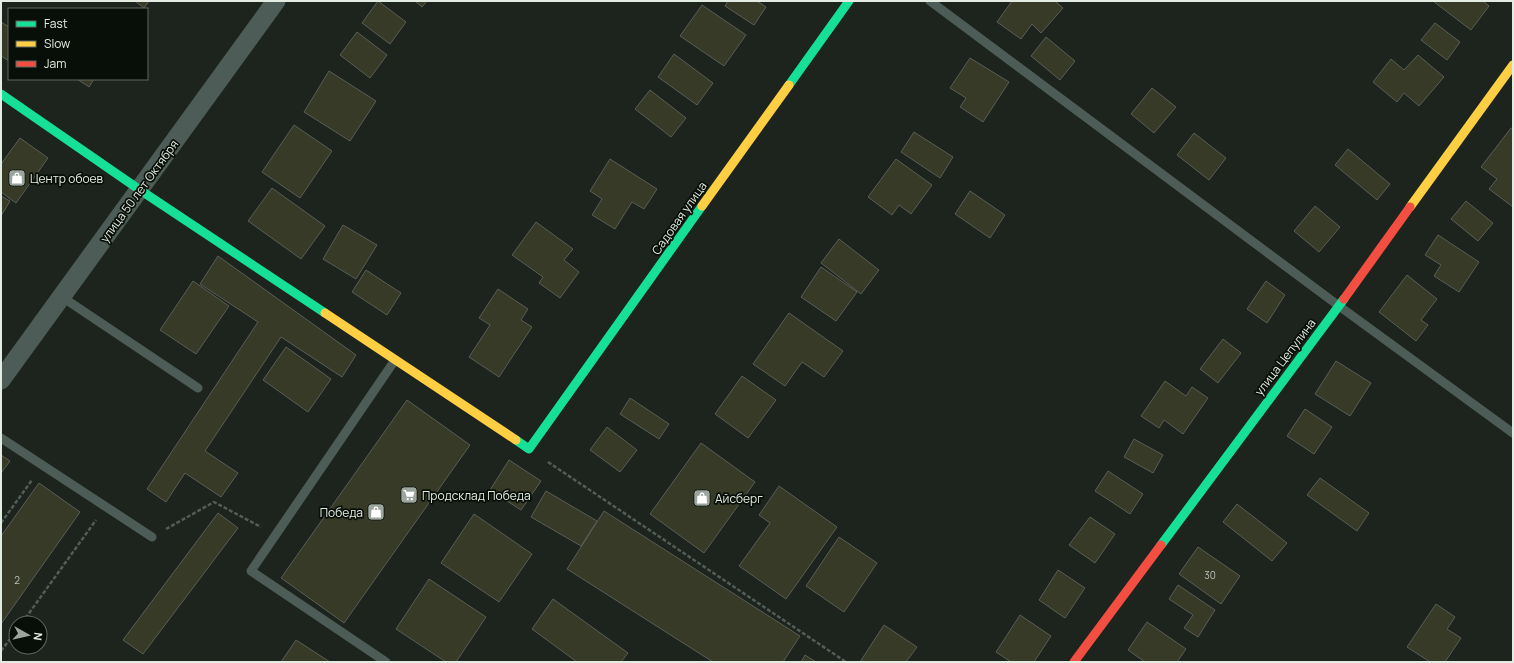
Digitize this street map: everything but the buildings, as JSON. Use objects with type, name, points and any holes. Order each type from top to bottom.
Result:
[{"type":"street","name":"улица 50 лет Октября","points":[[1,380],[276,1]]},
{"type":"street","name":"Садовая улица","points":[[529,449],[849,1]]},
{"type":"street","name":"улица Цепулина","points":[[1074,662],[1338,306],[1513,65]]},
{"type":"street","points":[[1,94],[140,190],[529,449]]},
{"type":"lane","points":[[930,1],[1338,306],[1513,433]]},
{"type":"lane","points":[[62,297],[198,388]]},
{"type":"lane","points":[[386,662],[251,572],[395,360]]},
{"type":"lane","points":[[1,438],[152,537]]},
{"type":"path","points":[[529,449],[846,662]]},
{"type":"path","points":[[1,523],[43,465]]},
{"type":"path","points":[[152,537],[214,502],[276,535]]},
{"type":"path","points":[[28,615],[106,507]]},
{"type":"path","points":[[1,651],[8,642]]},
{"type":"traffic: fast","points":[[789,85],[849,1]]},
{"type":"traffic: fast","points":[[1,94],[140,190],[325,313]]},
{"type":"traffic: fast","points":[[516,440],[529,449],[702,206]]},
{"type":"traffic: fast","points":[[1161,545],[1344,299]]},
{"type":"traffic: slow","points":[[1410,207],[1513,65]]},
{"type":"traffic: slow","points":[[702,206],[789,85]]},
{"type":"traffic: slow","points":[[325,313],[516,440]]},
{"type":"traffic: jam","points":[[1344,299],[1410,207]]},
{"type":"traffic: jam","points":[[1074,662],[1161,545]]},
{"type":"place","name":"Центр обоев","points":[[17,178]]},
{"type":"place","name":"Продсклад Победа","points":[[409,495]]},
{"type":"place","name":"Айсберг","points":[[702,498]]},
{"type":"place","name":"Победа","points":[[376,512]]}]
